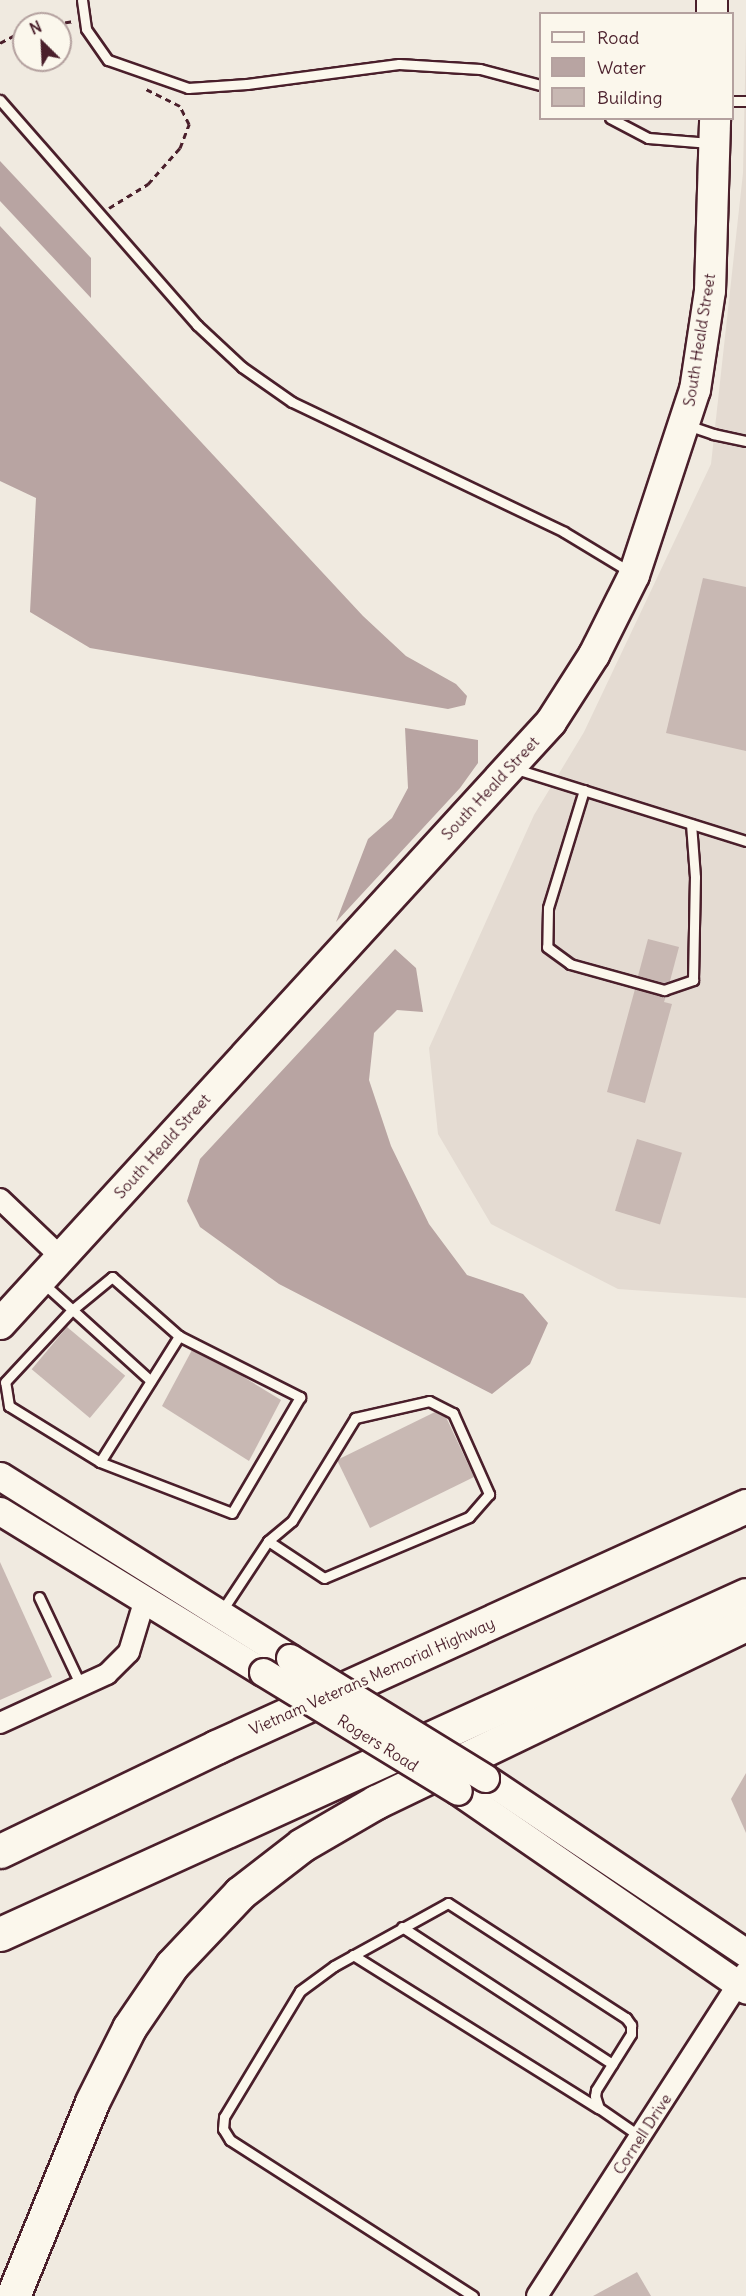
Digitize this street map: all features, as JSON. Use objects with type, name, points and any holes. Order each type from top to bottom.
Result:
[{"type":"highway","name":"Vietnam Veterans Memorial Highway","points":[[0,1851],[216,1747],[746,1506]]},
{"type":"highway","points":[[0,1934],[746,1595]]},
{"type":"highway","points":[[14,2296],[92,2102],[129,2028],[183,1952],[240,1893],[302,1845],[376,1802],[746,1624]]},
{"type":"highway","points":[[0,1830],[48,1809],[216,1747]]},
{"type":"main road","name":"South Heald Street","points":[[0,1324],[508,766],[551,722],[594,655],[634,575],[695,390],[710,291],[715,131]]},
{"type":"street","points":[[0,1198],[61,1257]]},
{"type":"street","name":"Rogers Road","points":[[0,1476],[485,1778],[746,1953]]},
{"type":"street","name":"Rogers Road","points":[[0,1511],[458,1791],[743,1982]]},
{"type":"street","points":[[0,1724],[107,1674],[129,1652],[144,1599]]},
{"type":"street","name":"Cornell Drive","points":[[537,2296],[743,1982]]},
{"type":"lane","points":[[82,0],[86,29],[108,60],[188,88],[247,84],[399,64],[480,69],[539,85]]},
{"type":"lane","points":[[0,100],[197,325],[242,367],[292,402],[564,532],[634,575]]},
{"type":"lane","points":[[614,120],[648,138],[715,131]]},
{"type":"lane","points":[[685,424],[713,434],[746,441]]},
{"type":"lane","points":[[508,766],[746,841]]},
{"type":"lane","points":[[584,790],[548,908],[547,947],[570,964],[664,990],[693,980],[695,878],[691,824]]},
{"type":"lane","points":[[112,1277],[179,1336],[300,1397],[232,1513],[100,1462],[9,1406],[5,1382],[72,1310],[112,1277]]},
{"type":"lane","points":[[40,1280],[151,1381]]},
{"type":"lane","points":[[100,1462],[179,1336]]},
{"type":"lane","points":[[220,1614],[268,1541],[292,1521],[355,1418],[429,1401],[453,1413],[489,1494],[469,1517],[324,1578],[268,1541]]},
{"type":"lane","points":[[39,1597],[81,1686]]},
{"type":"lane","points":[[473,2296],[230,2140],[223,2129],[224,2117],[300,1991],[312,1979],[440,1905],[447,1903],[456,1906],[627,2018],[632,2034],[596,2090],[599,2108]]},
{"type":"lane","points":[[402,1927],[612,2064]]},
{"type":"lane","points":[[353,1955],[599,2108],[640,2136]]},
{"type":"path","points":[[72,21],[85,19]]},
{"type":"path","points":[[100,214],[148,184],[180,148],[189,124],[180,106],[141,87]]},
{"type":"shaded area","points":[[746,35],[746,1298],[618,1289],[491,1224],[438,1134],[429,1048],[534,815],[584,732],[711,464],[743,173]]},
{"type":"water","points":[[0,161],[91,258],[91,298],[0,201]]},
{"type":"water","points":[[0,226],[363,616],[406,656],[456,684],[467,696],[465,705],[448,709],[90,648],[30,612],[36,498],[0,481]]},
{"type":"water","points":[[405,728],[478,740],[478,763],[460,788],[336,922],[368,839],[392,818],[408,788]]},
{"type":"water","points":[[395,949],[416,968],[423,1012],[397,1010],[374,1033],[369,1080],[391,1146],[429,1224],[467,1275],[523,1294],[548,1323],[530,1364],[492,1394],[279,1284],[200,1227],[187,1201],[200,1159]]},
{"type":"building","points":[[703,578],[746,587],[746,751],[666,733]]},
{"type":"building","points":[[648,939],[679,947],[670,981],[664,983],[638,976]]},
{"type":"building","points":[[635,989],[666,996],[664,1002],[672,1004],[645,1103],[607,1092]]},
{"type":"building","points":[[637,1139],[682,1153],[660,1224],[615,1211]]},
{"type":"building","points":[[67,1327],[125,1376],[90,1418],[32,1369]]},
{"type":"building","points":[[192,1350],[242,1376],[281,1400],[249,1461],[162,1406]]},
{"type":"building","points":[[435,1412],[446,1417],[474,1477],[370,1528],[337,1460]]},
{"type":"building","points":[[0,1562],[52,1677],[0,1700]]},
{"type":"building","points":[[746,1773],[746,1833],[731,1799]]},
{"type":"building","points":[[637,2272],[651,2296],[593,2296]]}]
